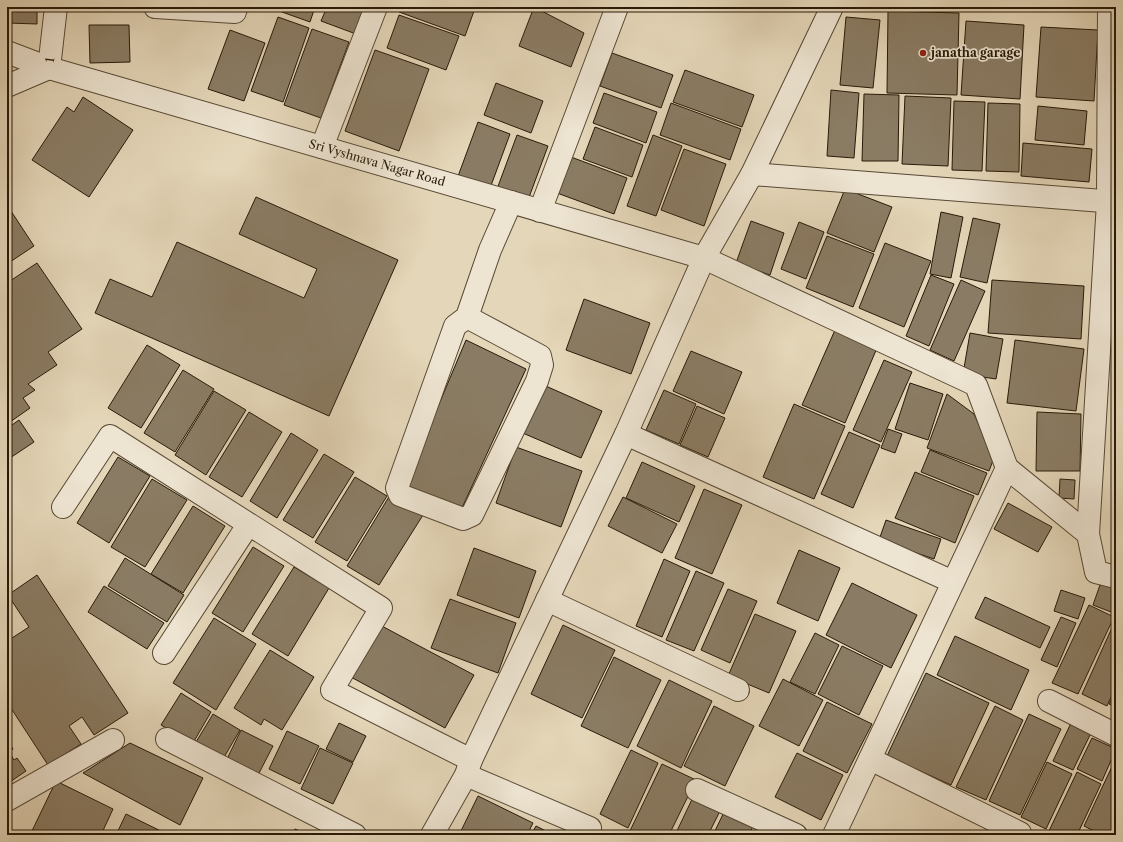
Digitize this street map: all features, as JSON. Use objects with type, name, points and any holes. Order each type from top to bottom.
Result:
[{"type":"street","name":"1","points":[[7,86],[49,68],[56,7]]},
{"type":"street","points":[[155,7],[235,12],[236,7]]},
{"type":"street","points":[[322,147],[376,7]]},
{"type":"street","points":[[540,211],[617,7]]},
{"type":"street","points":[[432,835],[468,767],[626,434],[704,258],[752,174],[832,7]]},
{"type":"street","points":[[1103,8],[1112,202],[1088,534],[1096,572],[1116,576]]},
{"type":"street","name":"Sri Vyshnava Nagar Road","points":[[7,52],[49,68],[704,258],[976,385],[1007,468]]},
{"type":"street","points":[[752,174],[1112,202]]},
{"type":"street","points":[[467,317],[540,356],[542,365],[537,381],[472,515],[463,520],[400,495],[397,488],[455,326],[467,317],[490,250],[511,202]]},
{"type":"street","points":[[626,434],[953,582]]},
{"type":"street","points":[[63,507],[110,436],[380,608],[332,690],[468,767],[590,828]]},
{"type":"street","points":[[834,835],[1007,468],[1088,534]]},
{"type":"street","points":[[164,652],[248,525]]},
{"type":"street","points":[[547,600],[738,690]]},
{"type":"street","points":[[1049,701],[1116,735]]},
{"type":"street","points":[[167,739],[355,835]]},
{"type":"street","points":[[7,800],[114,740]]},
{"type":"street","points":[[870,759],[1020,833]]},
{"type":"street","points":[[697,790],[796,835]]},
{"type":"building","points":[[7,7],[37,7],[37,24],[7,23]]},
{"type":"building","points":[[268,7],[315,7],[310,22]]},
{"type":"building","points":[[327,7],[366,7],[356,34],[321,21]]},
{"type":"building","points":[[400,7],[464,7],[474,11],[465,36],[399,12]]},
{"type":"building","points":[[534,7],[584,33],[571,67],[519,46]]},
{"type":"building","name":"janatha garage","points":[[888,11],[959,13],[957,95],[887,93]]},
{"type":"building","points":[[399,15],[459,36],[446,70],[387,48]]},
{"type":"building","points":[[278,17],[309,28],[283,102],[251,91]]},
{"type":"building","points":[[846,17],[880,20],[873,88],[840,85]]},
{"type":"building","points":[[966,21],[1024,25],[1020,99],[961,95]]},
{"type":"building","points":[[89,25],[129,25],[130,62],[90,63]]},
{"type":"building","points":[[1041,27],[1098,30],[1094,101],[1036,97]]},
{"type":"building","points":[[312,29],[349,42],[321,118],[284,105]]},
{"type":"building","points":[[230,30],[265,43],[244,101],[208,89]]},
{"type":"building","points":[[375,50],[429,69],[399,151],[345,131]]},
{"type":"building","points":[[612,53],[673,75],[661,108],[600,86]]},
{"type":"building","points":[[685,70],[754,95],[742,127],[673,102]]},
{"type":"building","points":[[496,83],[543,101],[531,133],[484,115]]},
{"type":"building","points":[[831,90],[859,93],[854,158],[827,156]]},
{"type":"building","points":[[604,93],[657,112],[646,143],[593,123]]},
{"type":"building","points":[[864,94],[899,95],[898,161],[862,161]]},
{"type":"building","points":[[905,96],[951,98],[948,166],[902,164]]},
{"type":"building","points":[[83,97],[133,130],[89,197],[32,160],[67,107],[74,112]]},
{"type":"building","points":[[954,101],[985,102],[982,171],[952,170]]},
{"type":"building","points":[[671,103],[741,129],[730,160],[660,135]]},
{"type":"building","points":[[988,103],[1020,104],[1019,172],[986,171]]},
{"type":"building","points":[[1038,106],[1087,111],[1084,145],[1035,140]]},
{"type":"building","points":[[478,122],[510,134],[489,191],[457,179]]},
{"type":"building","points":[[595,127],[643,145],[632,177],[583,159]]},
{"type":"building","points":[[517,135],[548,146],[528,200],[497,189]]},
{"type":"building","points":[[653,135],[682,146],[656,216],[627,206]]},
{"type":"building","points":[[1023,143],[1092,149],[1089,182],[1021,176]]},
{"type":"building","points":[[684,149],[726,164],[704,226],[661,210]]},
{"type":"building","points":[[571,157],[627,178],[614,214],[557,193]]},
{"type":"building","points":[[845,189],[892,207],[874,252],[827,233]]},
{"type":"building","points":[[256,197],[398,260],[329,416],[95,313],[110,279],[152,297],[177,242],[304,298],[317,269],[239,234]]},
{"type":"building","points":[[7,205],[34,246],[7,264]]},
{"type":"building","points":[[941,212],[963,217],[951,278],[930,274]]},
{"type":"building","points":[[973,218],[1000,224],[987,283],[960,277]]},
{"type":"building","points":[[751,221],[784,233],[770,275],[736,263]]},
{"type":"building","points":[[799,222],[824,232],[806,279],[781,269]]},
{"type":"building","points":[[827,236],[874,254],[853,307],[806,288]]},
{"type":"building","points":[[885,243],[931,261],[904,327],[859,308]]},
{"type":"building","points":[[37,263],[82,329],[48,352],[57,365],[28,384],[35,390],[23,398],[30,408],[10,422],[12,425],[19,420],[34,442],[7,460],[7,283]]},
{"type":"building","points":[[931,275],[954,284],[929,346],[906,336]]},
{"type":"building","points":[[961,280],[985,291],[954,361],[930,350]]},
{"type":"building","points":[[992,280],[1084,286],[1081,339],[988,333]]},
{"type":"building","points":[[584,299],[650,323],[631,374],[566,350]]},
{"type":"building","points":[[835,330],[877,348],[845,423],[802,405]]},
{"type":"building","points":[[970,333],[1003,339],[996,379],[963,374]]},
{"type":"building","points":[[466,340],[526,369],[461,510],[402,492]]},
{"type":"building","points":[[1015,340],[1084,349],[1076,411],[1007,403]]},
{"type":"building","points":[[147,345],[180,365],[141,428],[108,408]]},
{"type":"building","points":[[691,351],[742,372],[724,414],[673,391]]},
{"type":"building","points":[[884,360],[912,372],[881,442],[853,430]]},
{"type":"building","points":[[183,370],[214,389],[175,452],[144,433]]},
{"type":"building","points":[[539,383],[602,411],[581,458],[518,431]]},
{"type":"building","points":[[910,383],[943,394],[928,440],[895,429]]},
{"type":"building","points":[[664,390],[696,404],[679,444],[646,430]]},
{"type":"building","points":[[214,391],[246,410],[206,475],[175,455]]},
{"type":"building","points":[[947,394],[974,414],[994,458],[989,471],[927,448]]},
{"type":"building","points":[[794,404],[845,426],[814,499],[763,477]]},
{"type":"building","points":[[697,406],[725,418],[708,457],[680,445]]},
{"type":"building","points":[[249,412],[282,432],[242,497],[209,477]]},
{"type":"building","points":[[1037,412],[1081,414],[1080,471],[1036,471]]},
{"type":"building","points":[[888,429],[902,434],[895,453],[881,448]]},
{"type":"building","points":[[849,432],[880,445],[853,508],[821,494]]},
{"type":"building","points":[[291,433],[318,450],[277,518],[250,501]]},
{"type":"building","points":[[516,447],[582,471],[561,527],[496,503]]},
{"type":"building","points":[[930,450],[987,473],[978,495],[921,472]]},
{"type":"building","points":[[324,454],[354,472],[313,538],[283,520]]},
{"type":"building","points":[[118,457],[150,476],[109,543],[77,523]]},
{"type":"building","points":[[642,462],[695,486],[679,522],[626,498]]},
{"type":"building","points":[[915,472],[974,496],[955,543],[895,518]]},
{"type":"building","points":[[355,477],[387,496],[347,561],[315,542]]},
{"type":"building","points":[[152,479],[187,500],[145,567],[111,547]]},
{"type":"building","points":[[1060,479],[1075,480],[1074,499],[1059,498]]},
{"type":"building","points":[[704,489],[742,505],[712,574],[675,558]]},
{"type":"building","points":[[390,495],[423,515],[379,585],[347,566]]},
{"type":"building","points":[[623,497],[677,524],[662,553],[608,526]]},
{"type":"building","points":[[1008,503],[1052,527],[1038,552],[994,529]]},
{"type":"building","points":[[193,506],[225,526],[183,593],[151,574]]},
{"type":"building","points":[[886,520],[941,539],[934,559],[879,540]]},
{"type":"building","points":[[253,547],[284,566],[243,632],[212,613]]},
{"type":"building","points":[[474,548],[536,571],[519,618],[457,595]]},
{"type":"building","points":[[799,550],[840,568],[818,621],[777,603]]},
{"type":"building","points":[[125,558],[184,595],[167,622],[108,586]]},
{"type":"building","points":[[664,559],[690,571],[662,637],[636,626]]},
{"type":"building","points":[[294,567],[329,588],[288,656],[252,634]]},
{"type":"building","points":[[696,571],[724,583],[694,651],[666,640]]},
{"type":"building","points":[[37,575],[128,713],[94,735],[82,717],[69,726],[81,744],[48,765],[7,702],[7,630],[12,638],[29,627],[8,595]]},
{"type":"building","points":[[1101,582],[1116,587],[1116,614],[1093,605]]},
{"type":"building","points":[[852,583],[917,615],[891,668],[826,635]]},
{"type":"building","points":[[104,586],[164,623],[147,649],[88,612]]},
{"type":"building","points":[[728,589],[757,601],[730,663],[701,650]]},
{"type":"building","points":[[1061,590],[1085,598],[1078,619],[1054,611]]},
{"type":"building","points":[[985,597],[1050,627],[1040,648],[975,618]]},
{"type":"building","points":[[450,599],[516,623],[498,673],[431,648]]},
{"type":"building","points":[[1089,605],[1114,617],[1078,694],[1052,683]]},
{"type":"building","points":[[755,614],[796,631],[769,693],[728,676]]},
{"type":"building","points":[[1061,617],[1076,623],[1057,667],[1041,660]]},
{"type":"building","points":[[214,618],[256,644],[216,710],[173,683]]},
{"type":"building","points":[[1115,621],[1116,686],[1107,706],[1082,694]]},
{"type":"building","points":[[378,624],[474,675],[445,728],[349,676]]},
{"type":"building","points":[[563,625],[615,650],[582,718],[531,694]]},
{"type":"building","points":[[815,633],[839,645],[815,694],[790,682]]},
{"type":"building","points":[[955,636],[1029,670],[1011,710],[937,675]]},
{"type":"building","points":[[842,646],[883,666],[859,715],[818,694]]},
{"type":"building","points":[[270,650],[314,677],[282,730],[264,719],[261,725],[234,708]]},
{"type":"building","points":[[614,657],[661,680],[628,748],[581,726]]},
{"type":"building","points":[[926,673],[989,703],[951,785],[887,756]]},
{"type":"building","points":[[783,679],[823,700],[799,746],[759,726]]},
{"type":"building","points":[[669,680],[712,701],[681,768],[637,746]]},
{"type":"building","points":[[1116,690],[1116,707],[1109,704]]},
{"type":"building","points":[[181,693],[211,712],[193,743],[161,725]]},
{"type":"building","points":[[827,702],[872,724],[847,773],[803,751]]},
{"type":"building","points":[[714,706],[754,726],[725,786],[684,766]]},
{"type":"building","points":[[995,706],[1023,720],[986,800],[956,787]]},
{"type":"building","points":[[213,714],[240,730],[223,759],[196,742]]},
{"type":"building","points":[[1029,714],[1061,729],[1020,815],[989,801]]},
{"type":"building","points":[[339,723],[366,736],[353,762],[326,749]]},
{"type":"building","points":[[1071,723],[1091,733],[1073,770],[1053,761]]},
{"type":"building","points":[[241,730],[273,746],[258,775],[227,759]]},
{"type":"building","points":[[287,731],[319,746],[300,784],[269,769]]},
{"type":"building","points":[[1092,738],[1116,749],[1102,781],[1077,769]]},
{"type":"building","points":[[7,740],[13,749],[9,752],[14,760],[17,758],[26,771],[7,784]]},
{"type":"building","points":[[130,743],[203,778],[180,825],[83,773]]},
{"type":"building","points":[[320,748],[353,763],[333,804],[301,789]]},
{"type":"building","points":[[631,750],[658,763],[628,828],[600,814]]},
{"type":"building","points":[[797,753],[843,775],[821,820],[775,797]]},
{"type":"building","points":[[1116,758],[1116,835],[1102,835],[1084,826]]},
{"type":"building","points":[[1047,762],[1072,774],[1046,829],[1021,817]]},
{"type":"building","points":[[662,764],[696,780],[669,835],[628,835]]},
{"type":"building","points":[[1077,772],[1101,784],[1077,835],[1053,835],[1048,833]]},
{"type":"building","points":[[56,781],[113,809],[101,835],[30,835]]},
{"type":"building","points":[[696,791],[723,805],[708,835],[675,835]]},
{"type":"building","points":[[478,796],[533,823],[527,835],[459,835]]},
{"type":"building","points":[[726,808],[755,822],[749,835],[713,835]]},
{"type":"building","points":[[126,814],[169,835],[116,835]]},
{"type":"building","points":[[536,826],[554,835],[531,835]]},
{"type":"building","points":[[295,829],[309,835],[292,835]]},
{"type":"place","name":"janatha garage","points":[[923,53]]}]
